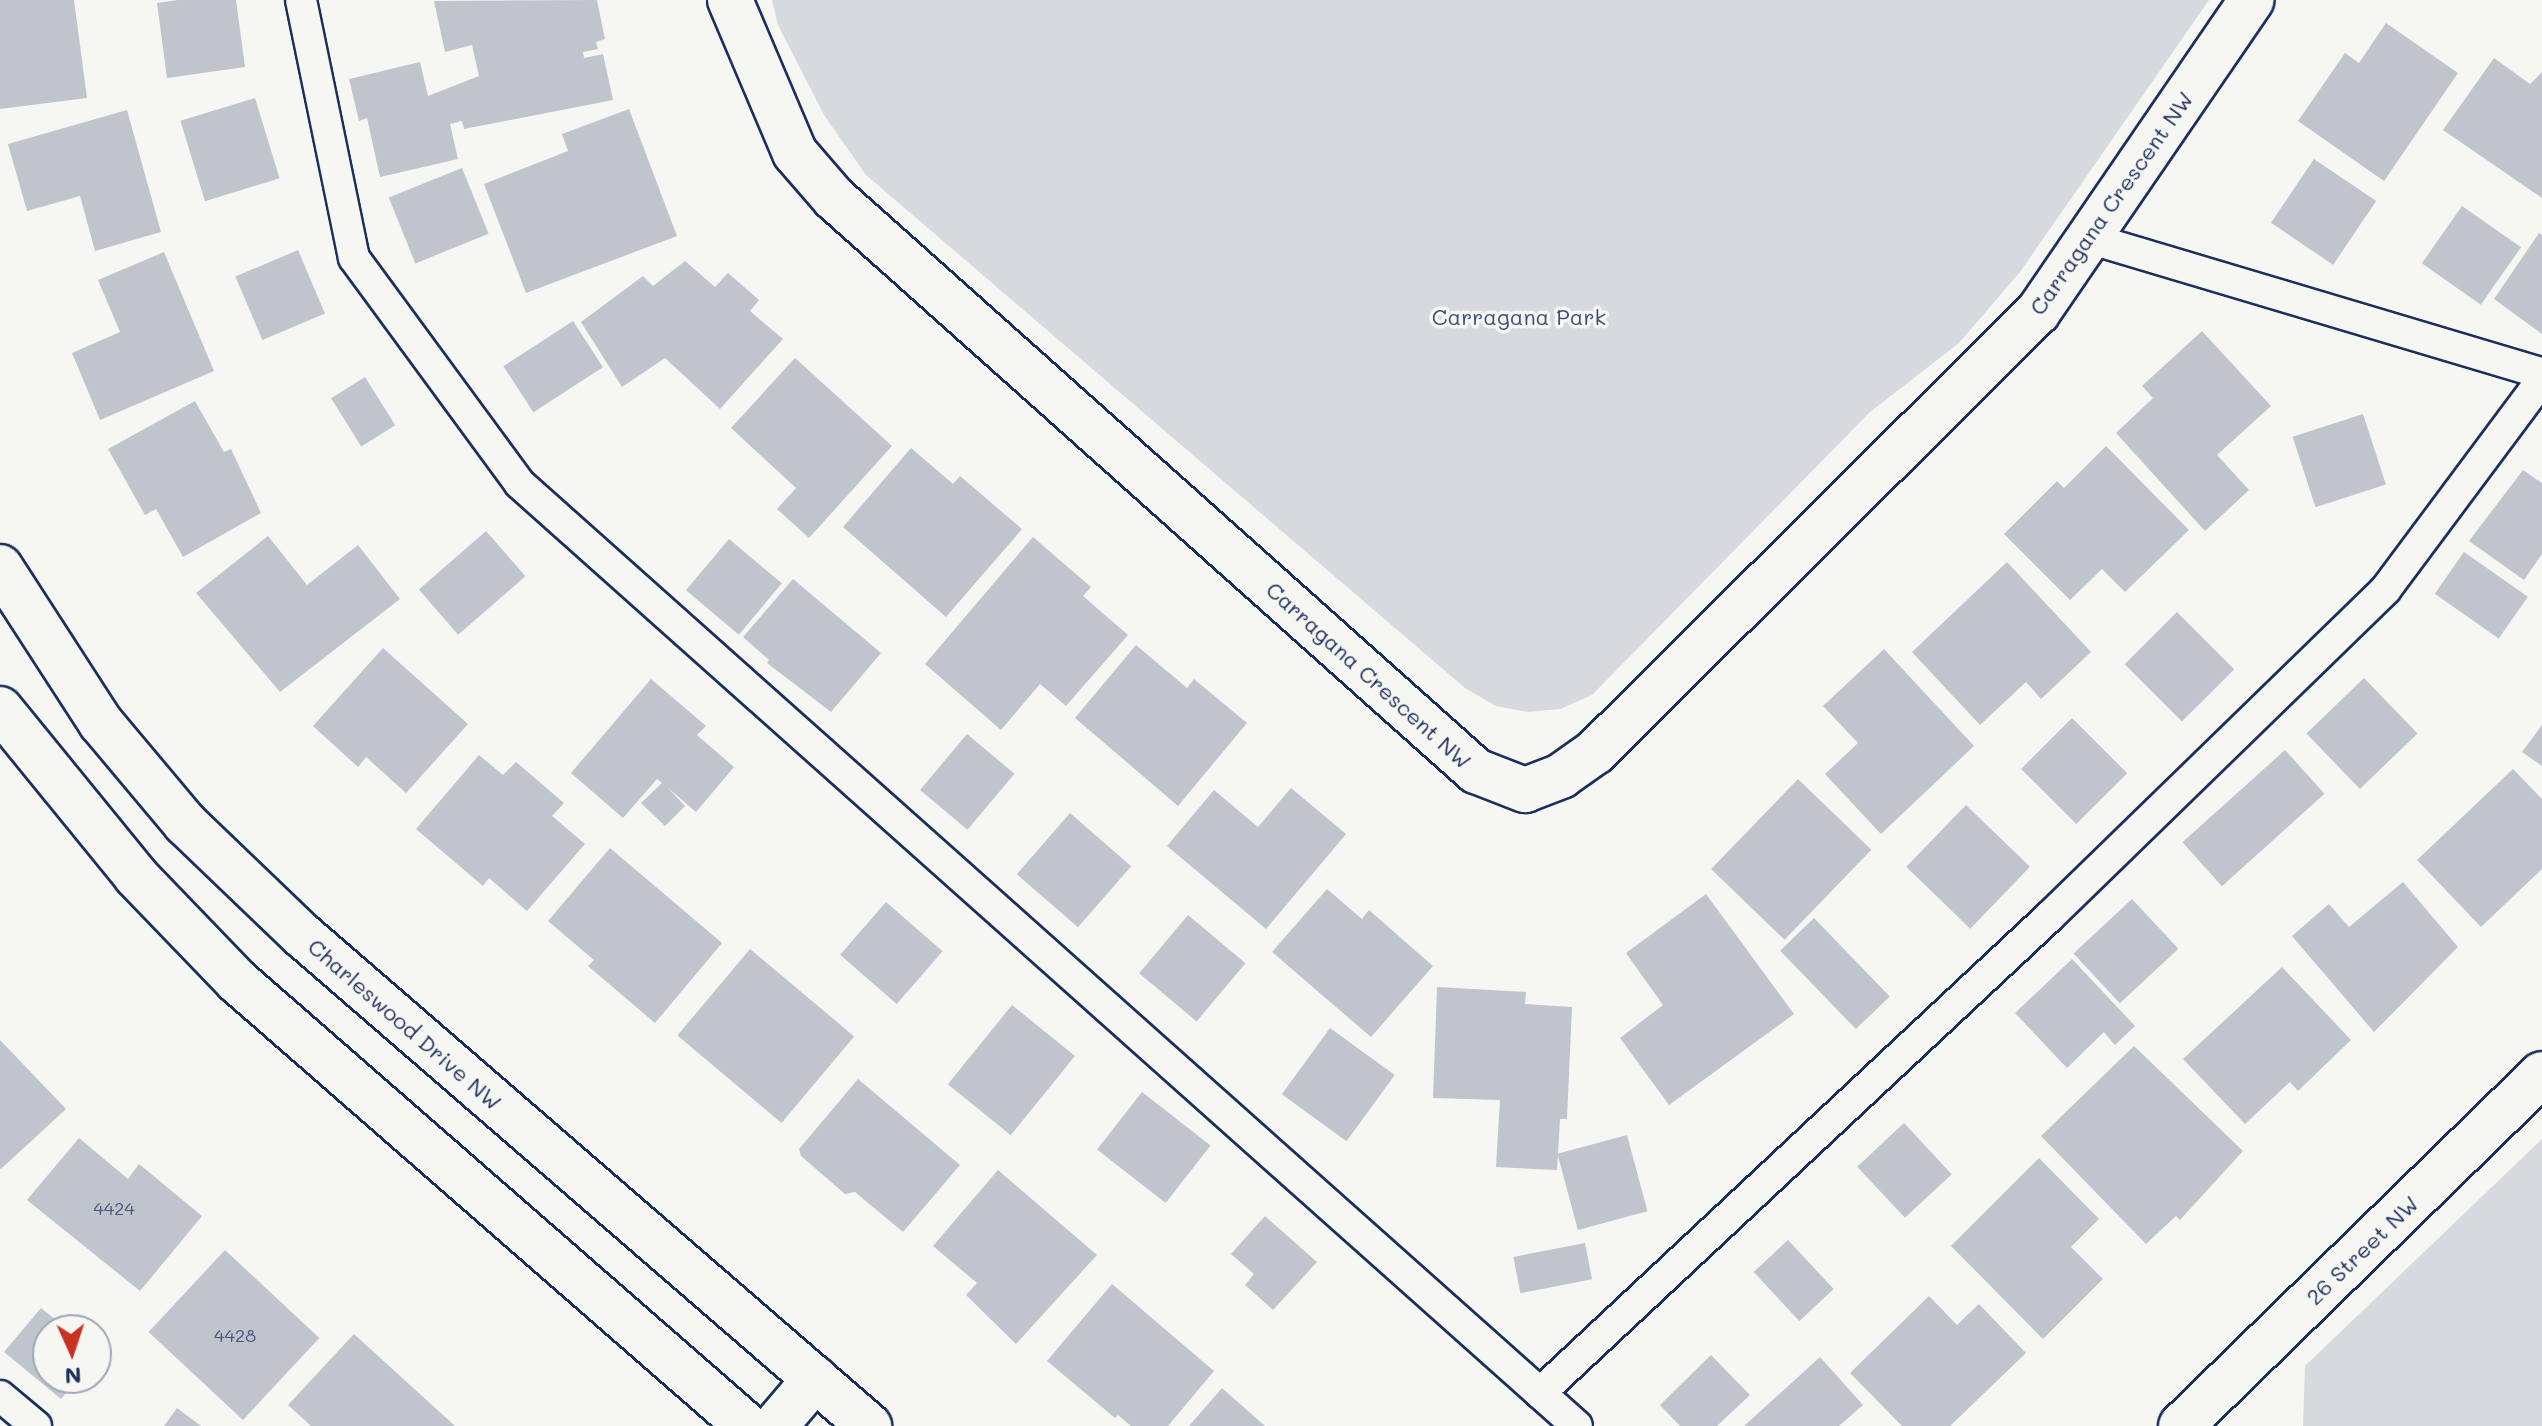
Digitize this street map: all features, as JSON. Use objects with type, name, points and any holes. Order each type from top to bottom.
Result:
[{"type":"street","name":"Carragana Crescent NW","points":[[730,0],[795,153],[834,198],[1476,771],[1525,790],[1561,776],[1618,730],[2038,312],[2252,0]]},
{"type":"street","name":"Charleswood Drive NW","points":[[0,567],[101,723],[185,823],[303,936],[869,1426]]},
{"type":"street","points":[[0,709],[116,853],[237,981],[747,1426]]},
{"type":"street","name":"26 Street NW","points":[[2197,1421],[2542,1074]]},
{"type":"street","points":[[775,1426],[815,1379]]},
{"type":"lane","points":[[301,0],[354,258],[519,483],[1577,1426]]},
{"type":"lane","points":[[2088,238],[2542,373]]},
{"type":"lane","points":[[1540,1393],[2049,917],[2386,589],[2542,380]]},
{"type":"lane","points":[[0,1396],[36,1426]]},
{"type":"green space","name":"Carragana Park","points":[[772,0],[2209,0],[2020,272],[1959,343],[1870,412],[1592,695],[1560,709],[1528,712],[1496,706],[1465,688],[866,175],[824,115],[778,25]]},
{"type":"green space","points":[[2542,1139],[2542,1426],[2303,1426],[2305,1366]]},
{"type":"building","points":[[0,0],[74,0],[87,98],[0,109]]},
{"type":"building","points":[[236,0],[245,67],[167,78],[157,3]]},
{"type":"building","points":[[597,0],[605,39],[596,42],[598,49],[583,52],[584,58],[603,54],[613,100],[464,129],[462,121],[450,124],[458,159],[380,177],[367,118],[359,121],[349,79],[420,62],[428,96],[479,76],[472,45],[445,52],[434,1]]},
{"type":"building","points":[[2386,23],[2458,73],[2384,181],[2298,121],[2345,53],[2359,63]]},
{"type":"building","points":[[2494,58],[2530,84],[2542,72],[2542,198],[2443,130]]},
{"type":"building","points":[[255,98],[280,178],[205,201],[180,121]]},
{"type":"building","points":[[629,109],[677,236],[526,293],[484,184],[568,151],[562,134]]},
{"type":"building","points":[[127,110],[161,232],[95,251],[80,196],[27,211],[8,144]]},
{"type":"building","points":[[2314,159],[2376,201],[2333,265],[2271,223]]},
{"type":"building","points":[[462,168],[489,234],[415,263],[389,198]]},
{"type":"building","points":[[2462,206],[2521,247],[2481,305],[2422,263]]},
{"type":"building","points":[[2539,233],[2542,235],[2542,334],[2494,299]]},
{"type":"building","points":[[298,250],[325,314],[262,340],[235,277]]},
{"type":"building","points":[[164,252],[214,371],[100,420],[72,353],[120,332],[98,280]]},
{"type":"building","points":[[685,261],[715,287],[728,273],[759,300],[750,311],[783,339],[720,409],[665,358],[622,387],[581,322],[643,276],[653,286]]},
{"type":"building","points":[[573,321],[603,367],[533,412],[503,366]]},
{"type":"building","points":[[2202,331],[2271,406],[2217,455],[2249,490],[2205,531],[2116,433],[2153,398],[2142,386]]},
{"type":"building","points":[[795,358],[892,446],[809,538],[777,509],[796,488],[731,428]]},
{"type":"building","points":[[365,377],[395,425],[361,447],[331,398]]},
{"type":"building","points":[[195,401],[224,452],[231,449],[261,513],[183,557],[156,509],[145,515],[108,449]]},
{"type":"building","points":[[2363,414],[2386,484],[2315,507],[2293,437]]},
{"type":"building","points":[[2106,446],[2189,530],[2125,592],[2102,569],[2070,600],[2004,534],[2057,481],[2064,488]]},
{"type":"building","points":[[911,448],[953,484],[960,476],[1022,529],[946,617],[843,527]]},
{"type":"building","points":[[2523,470],[2542,483],[2542,554],[2524,580],[2469,541]]},
{"type":"building","points":[[486,531],[525,576],[458,635],[419,589]]},
{"type":"building","points":[[268,536],[307,585],[358,545],[400,599],[280,692],[196,593]]},
{"type":"building","points":[[1033,537],[1091,587],[1083,596],[1128,635],[1066,706],[1040,684],[1001,730],[925,664]]},
{"type":"building","points":[[729,539],[782,583],[739,635],[686,590]]},
{"type":"building","points":[[2464,552],[2528,597],[2499,639],[2435,594]]},
{"type":"building","points":[[2007,562],[2091,652],[2041,699],[2026,682],[1980,725],[1912,652]]},
{"type":"building","points":[[793,579],[881,653],[831,712],[767,663],[769,660],[743,637]]},
{"type":"building","points":[[2177,612],[2234,669],[2182,722],[2125,664]]},
{"type":"building","points":[[1136,645],[1187,688],[1194,679],[1247,723],[1178,806],[1075,718]]},
{"type":"building","points":[[383,648],[468,724],[406,793],[366,757],[358,767],[313,726]]},
{"type":"building","points":[[1884,649],[1974,746],[1881,834],[1825,774],[1858,743],[1823,706]]},
{"type":"building","points":[[2364,678],[2417,733],[2360,789],[2306,734]]},
{"type":"building","points":[[651,679],[706,726],[697,735],[734,767],[696,812],[667,787],[685,806],[665,826],[641,803],[662,783],[657,779],[623,818],[571,773]]},
{"type":"building","points":[[2072,718],[2127,773],[2076,824],[2021,769]]},
{"type":"building","points":[[2542,725],[2542,766],[2522,752]]},
{"type":"building","points":[[967,734],[1014,774],[968,830],[920,790]]},
{"type":"building","points":[[2285,750],[2324,794],[2222,886],[2182,842]]},
{"type":"building","points":[[479,755],[503,775],[516,762],[564,803],[552,816],[585,844],[527,911],[489,878],[483,886],[416,829]]},
{"type":"building","points":[[2513,769],[2542,799],[2542,869],[2481,927],[2417,860]]},
{"type":"building","points":[[1798,779],[1871,850],[1785,940],[1711,869]]},
{"type":"building","points":[[1291,788],[1346,834],[1266,929],[1167,846],[1214,790],[1258,827]]},
{"type":"building","points":[[1966,805],[2030,867],[1970,929],[1906,867]]},
{"type":"building","points":[[1070,813],[1131,866],[1078,927],[1017,874]]},
{"type":"building","points":[[610,848],[722,943],[655,1023],[588,966],[594,960],[548,921]]},
{"type":"building","points":[[2403,882],[2458,947],[2374,1032],[2292,936],[2329,904],[2349,927]]},
{"type":"building","points":[[1327,889],[1362,919],[1369,910],[1433,966],[1371,1037],[1272,952]]},
{"type":"building","points":[[1706,894],[1794,1014],[1669,1105],[1620,1038],[1663,1005],[1626,953]]},
{"type":"building","points":[[2132,899],[2178,949],[2120,1003],[2073,954]]},
{"type":"building","points":[[886,902],[943,951],[897,1004],[840,955]]},
{"type":"building","points":[[1188,915],[1245,963],[1197,1021],[1139,973]]},
{"type":"building","points":[[1814,918],[1890,996],[1856,1029],[1780,951]]},
{"type":"building","points":[[750,949],[854,1036],[782,1123],[677,1036]]},
{"type":"building","points":[[2072,959],[2135,1026],[2115,1045],[2104,1032],[2067,1068],[2015,1013]]},
{"type":"building","points":[[2282,967],[2351,1040],[2298,1091],[2290,1082],[2245,1124],[2183,1059]]},
{"type":"building","points":[[1437,987],[1526,992],[1525,1004],[1572,1007],[1567,1119],[1560,1119],[1557,1170],[1496,1167],[1500,1100],[1433,1098]]},
{"type":"building","points":[[1012,1005],[1075,1056],[1011,1135],[948,1084]]},
{"type":"building","points":[[1330,1028],[1395,1075],[1347,1141],[1282,1094]]},
{"type":"building","points":[[0,1040],[66,1109],[1,1169],[0,1168]]},
{"type":"building","points":[[2134,1046],[2243,1151],[2180,1220],[2176,1216],[2146,1244],[2041,1136]]},
{"type":"building","points":[[858,1079],[960,1165],[903,1232],[855,1192],[845,1194],[801,1156],[799,1149]]},
{"type":"building","points":[[1142,1092],[1211,1146],[1166,1203],[1097,1150]]},
{"type":"building","points":[[1904,1123],[1952,1174],[1905,1218],[1857,1167]]},
{"type":"building","points":[[1627,1135],[1647,1211],[1578,1230],[1557,1154]]},
{"type":"building","points":[[79,1138],[128,1179],[139,1164],[202,1216],[140,1291],[27,1200]]},
{"type":"building","points":[[2039,1158],[2099,1219],[2071,1247],[2103,1279],[2043,1339],[1951,1246]]},
{"type":"building","points":[[998,1170],[1097,1255],[1016,1344],[966,1295],[977,1283],[933,1246]]},
{"type":"building","points":[[1265,1216],[1317,1262],[1273,1310],[1245,1285],[1254,1274],[1231,1254]]},
{"type":"building","points":[[1788,1240],[1834,1289],[1799,1321],[1754,1272]]},
{"type":"building","points":[[1585,1243],[1592,1279],[1520,1293],[1513,1257]]},
{"type":"building","points":[[225,1250],[319,1338],[243,1420],[149,1332]]},
{"type":"building","points":[[1112,1284],[1214,1371],[1168,1426],[1131,1426],[1118,1415],[1115,1418],[1047,1361]]},
{"type":"building","points":[[1929,1296],[1957,1325],[1979,1304],[2026,1353],[1950,1426],[1902,1426],[1850,1373]]},
{"type":"building","points":[[32,1319],[32,1375],[4,1352]]},
{"type":"building","points":[[354,1334],[455,1426],[311,1426],[288,1405]]},
{"type":"building","points":[[1711,1355],[1750,1395],[1717,1426],[1680,1426],[1660,1405]]},
{"type":"building","points":[[1820,1357],[1863,1405],[1839,1426],[1744,1426]]},
{"type":"building","points":[[1222,1388],[1265,1426],[1189,1426]]},
{"type":"building","points":[[177,1408],[201,1426],[164,1426]]}]
